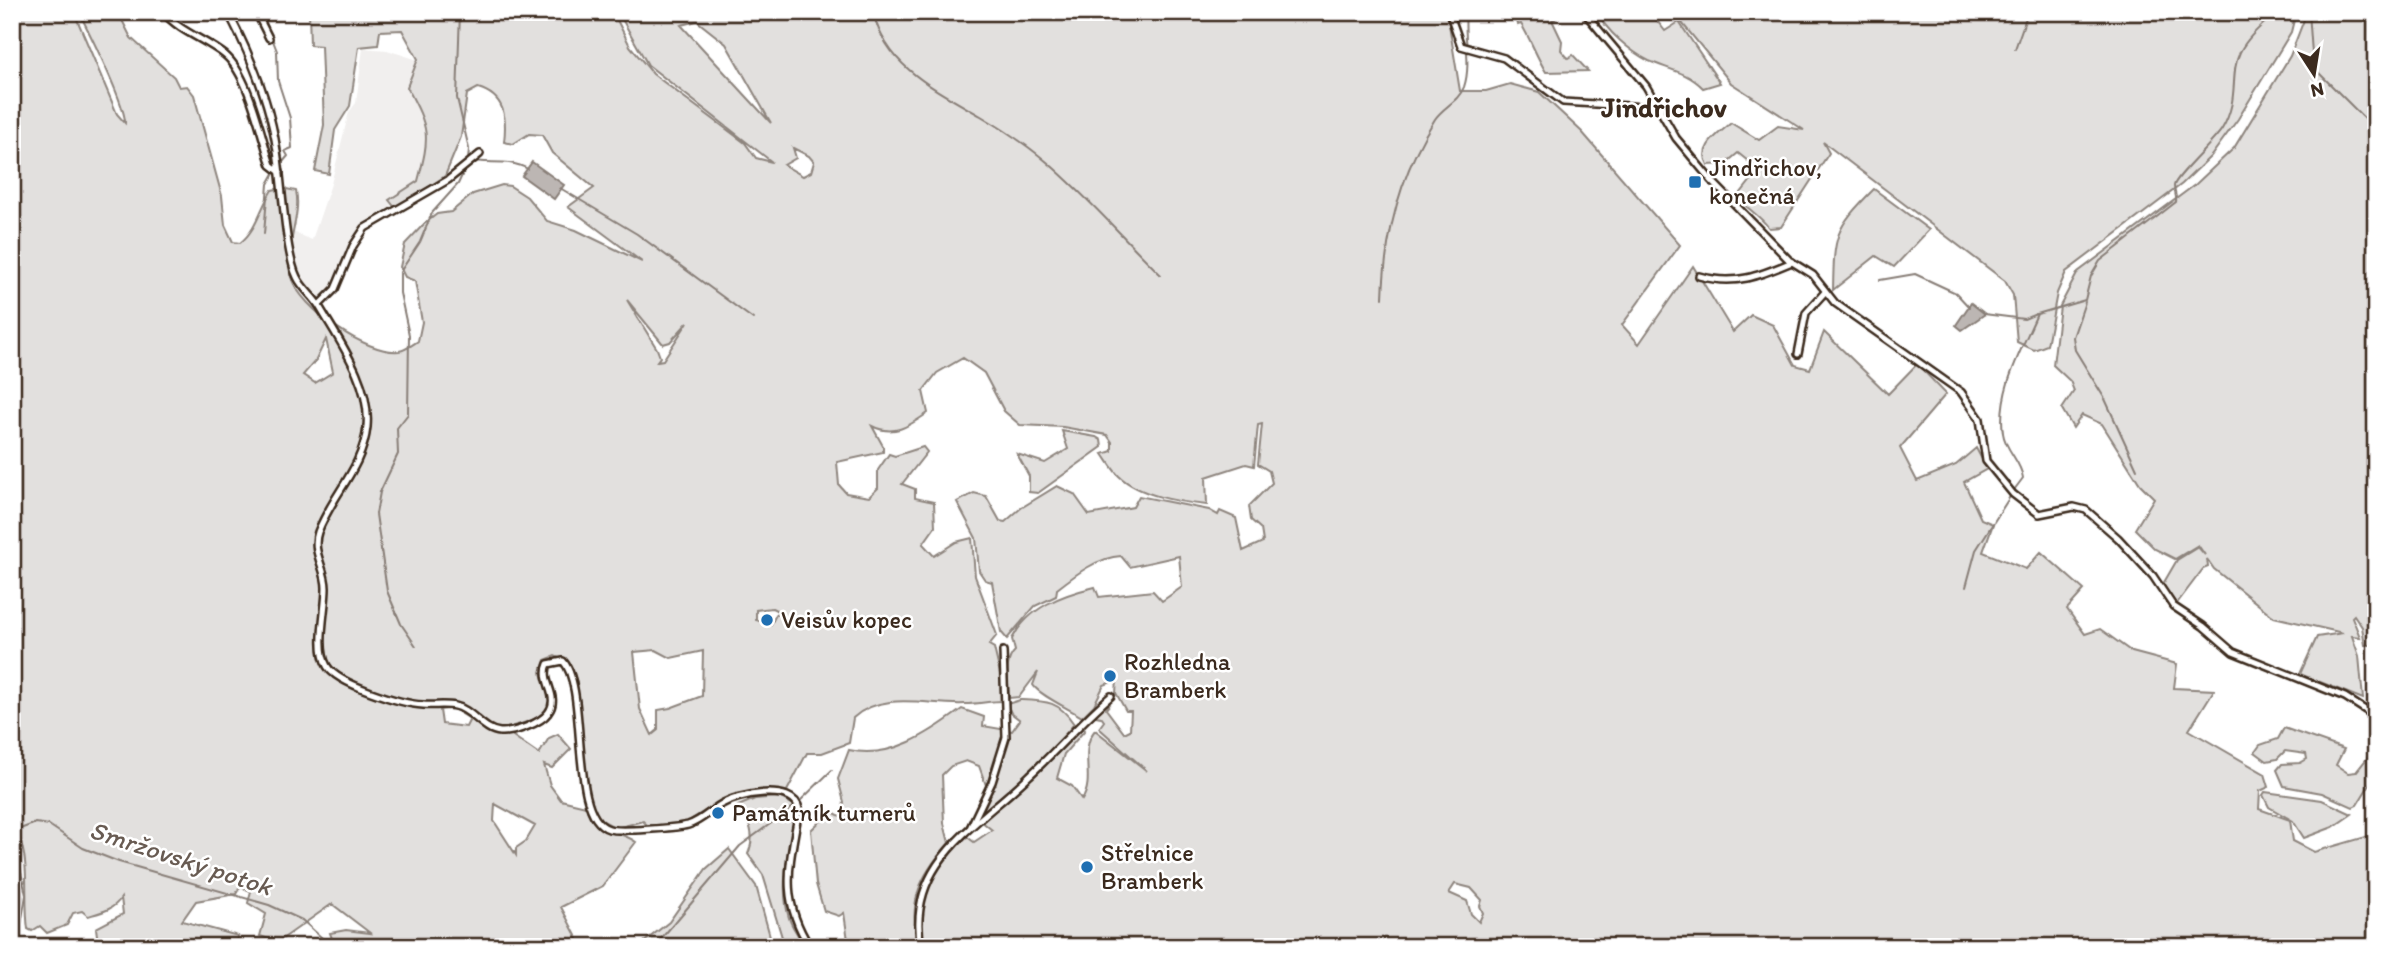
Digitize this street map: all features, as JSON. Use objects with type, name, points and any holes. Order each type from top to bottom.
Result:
[{"type":"street","points":[[163,12],[177,26],[225,55],[234,65],[242,79],[271,165],[280,172]]},
{"type":"street","points":[[228,12],[245,45],[272,118],[292,262],[297,277],[319,305],[356,370],[365,400],[367,423],[364,449],[318,531],[315,547],[326,584],[321,649],[327,668],[344,682],[395,699],[421,705],[455,706],[498,733],[539,721],[549,713],[553,696],[545,679],[545,670],[548,664],[563,661],[575,682],[577,734],[590,809],[601,826],[616,830],[688,825],[721,804],[777,793],[789,794],[797,801],[799,809],[789,868],[790,908],[810,947]]},
{"type":"street","points":[[256,12],[270,38]]},
{"type":"street","points":[[1449,12],[1461,46],[1504,58],[1563,102],[1661,108]]},
{"type":"street","points":[[1584,12],[1661,108],[1676,138],[1711,180],[1792,262],[1813,275],[1825,292],[1843,309],[1961,391],[1980,419],[1986,461],[2013,494],[2033,512],[2050,514],[2074,507],[2086,510],[2118,538],[2152,576],[2173,606],[2203,626],[2233,652],[2345,697],[2376,717]]},
{"type":"street","points":[[319,305],[335,289],[353,246],[365,228],[448,180],[480,154]]},
{"type":"street","points":[[1699,276],[1726,282],[1743,281],[1792,262]]},
{"type":"street","points":[[1798,354],[1806,313],[1825,292]]},
{"type":"street","points":[[968,831],[992,782],[1006,737],[1003,651]]},
{"type":"street","points":[[921,947],[918,928],[923,889],[941,857],[1030,775],[1096,705],[1111,696]]},
{"type":"shaded area","points":[[12,12],[74,12],[117,114],[125,123],[114,86],[79,12],[118,12],[131,38],[174,77],[179,87],[187,86],[194,95],[222,196],[225,225],[233,242],[240,243],[246,238],[272,190],[282,188],[296,191],[297,212],[289,267],[297,289],[307,302],[336,327],[370,345],[399,351],[418,341],[422,322],[415,281],[405,277],[400,267],[405,244],[437,214],[451,212],[473,194],[502,185],[510,186],[527,197],[547,221],[576,230],[642,262],[568,207],[594,188],[552,153],[542,135],[529,134],[513,144],[504,142],[504,116],[499,102],[494,96],[478,88],[467,94],[461,137],[445,176],[396,209],[389,200],[418,181],[426,142],[424,124],[407,87],[418,59],[402,30],[380,31],[378,45],[359,47],[350,106],[335,130],[329,174],[315,171],[324,125],[321,46],[310,45],[309,12],[613,12],[630,46],[653,74],[745,143],[756,158],[772,162],[648,65],[618,12],[1447,12],[1460,91],[1486,91],[1510,84],[1539,92],[1582,132],[1680,245],[1622,325],[1639,344],[1693,266],[1733,332],[1751,315],[1773,325],[1795,365],[1810,369],[1824,332],[1888,394],[1917,364],[1946,394],[1900,448],[1917,481],[1956,465],[1976,448],[1987,469],[1964,482],[1981,519],[1993,524],[1983,552],[2026,569],[2041,552],[2084,590],[2067,609],[2085,634],[2100,629],[2132,652],[2177,664],[2174,688],[2214,690],[2189,730],[2265,774],[2269,787],[2260,791],[2259,809],[2290,820],[2293,841],[2314,852],[2369,836],[2376,841],[2376,947],[924,947],[920,913],[923,899],[935,873],[966,836],[974,842],[992,830],[981,821],[1040,769],[1082,726],[1085,730],[1064,754],[1057,778],[1072,786],[1082,800],[1088,783],[1088,747],[1095,730],[1147,771],[1099,728],[1104,721],[1101,717],[1090,715],[1108,701],[1110,704],[1106,709],[1124,733],[1130,730],[1131,711],[1126,711],[1116,693],[1117,680],[1104,685],[1094,705],[1082,717],[1036,689],[1033,685],[1038,672],[1019,697],[1009,698],[1008,667],[1015,651],[1012,639],[1019,628],[1027,618],[1047,604],[1095,587],[1099,597],[1153,591],[1162,601],[1182,587],[1179,556],[1130,567],[1121,556],[1112,557],[1087,568],[1057,589],[1056,596],[1035,606],[1007,639],[1001,632],[992,582],[985,580],[979,571],[976,538],[957,502],[974,493],[986,496],[1000,521],[1005,522],[1021,508],[1057,486],[1074,494],[1089,515],[1133,507],[1139,496],[1209,510],[1218,515],[1220,511],[1236,518],[1243,551],[1263,542],[1261,529],[1251,520],[1249,506],[1272,483],[1269,471],[1258,464],[1262,424],[1258,425],[1254,466],[1246,464],[1206,477],[1207,505],[1172,500],[1138,489],[1119,476],[1103,454],[1112,451],[1112,442],[1107,435],[1063,427],[1020,425],[1004,411],[984,373],[963,358],[937,373],[923,391],[928,413],[908,426],[894,430],[872,426],[883,446],[883,452],[837,462],[839,485],[846,493],[869,497],[878,488],[878,470],[889,454],[895,456],[923,447],[927,452],[902,484],[915,489],[915,498],[934,502],[935,527],[923,544],[934,556],[956,542],[972,538],[975,576],[997,635],[989,645],[994,648],[1005,695],[1003,701],[951,704],[907,701],[878,704],[853,718],[849,743],[822,753],[807,753],[787,791],[722,800],[687,822],[648,826],[643,821],[616,828],[596,817],[592,808],[580,739],[577,682],[568,662],[555,656],[545,660],[541,672],[549,694],[548,707],[539,716],[513,726],[513,736],[539,754],[549,738],[558,734],[571,749],[552,768],[544,765],[550,785],[561,800],[586,806],[589,815],[599,826],[636,842],[603,886],[561,907],[582,947],[335,947],[330,933],[346,930],[370,933],[332,904],[278,942],[260,936],[266,914],[248,903],[251,891],[240,887],[236,894],[196,901],[182,921],[238,936],[235,947],[78,947],[91,938],[98,943],[96,928],[123,914],[121,898],[111,908],[98,913],[88,916],[82,911],[73,913],[67,925],[47,933],[40,926],[32,931],[28,929],[25,861],[19,835],[12,823]],"holes":[[[697,21],[726,44],[771,123],[681,25]],[[793,148],[809,156],[814,162],[811,172],[803,176],[784,165],[796,158]],[[627,300],[663,344],[670,342],[688,322],[663,360],[657,361],[660,357],[657,349]],[[326,339],[333,372],[315,383],[303,375],[316,360]],[[772,608],[778,611],[771,624],[756,620],[756,610]],[[656,650],[671,658],[703,651],[702,696],[658,710],[658,730],[652,735],[640,709],[634,652]],[[452,708],[470,719],[466,727],[442,724],[440,710]],[[495,804],[535,826],[526,841],[516,848],[516,855],[494,821]],[[1455,884],[1471,888],[1482,900],[1480,906],[1483,913],[1479,922],[1471,914],[1467,901],[1449,893]]]},
{"type":"shaded area","points":[[1505,12],[1549,12],[1555,19],[1552,20],[1562,41],[1561,50],[1568,58],[1573,55],[1588,71],[1546,72],[1521,24],[1518,25],[1516,15],[1508,17]]},
{"type":"shaded area","points":[[1597,12],[1650,12],[1665,31],[1679,22],[1720,83],[1703,88],[1684,75],[1642,57],[1613,33]]},
{"type":"shaded area","points":[[1673,12],[2296,12],[2291,32],[2238,119],[2211,156],[2182,184],[2066,272],[2057,293],[2047,345],[2034,350],[2017,342],[2013,295],[2005,281],[1823,142],[1829,153],[1781,227],[1769,228],[1741,202],[1737,198],[1759,170],[1738,153],[1725,164],[1708,165],[1705,152],[1711,141],[1731,123],[1759,140],[1778,126],[1804,130],[1731,83]]},
{"type":"shaded area","points":[[2307,12],[2376,12],[2376,645],[2365,645],[2362,627],[2354,615],[2352,617],[2360,637],[2352,636],[2359,656],[2363,699],[2300,674],[2317,637],[2343,633],[2274,617],[2214,569],[2207,559],[2208,567],[2203,569],[2175,606],[2163,584],[2177,560],[2198,547],[2205,555],[2198,545],[2175,559],[2155,549],[2135,529],[2154,498],[2140,484],[2102,424],[2082,415],[2073,428],[2062,409],[2074,391],[2070,381],[2053,365],[2060,306],[2078,272],[2196,184],[2234,148],[2290,56]]},
{"type":"shaded area","points":[[363,48],[387,50],[418,60],[407,87],[419,109],[429,140],[418,181],[389,200],[392,208],[354,235],[323,307],[296,269],[291,231],[312,240],[331,184],[349,112],[356,103]]},
{"type":"shaded area","points":[[532,162],[564,185],[554,199],[522,176]]},
{"type":"shaded area","points":[[1874,189],[1929,230],[1894,267],[1876,256],[1833,290],[1834,257],[1839,234],[1851,214]]},
{"type":"shaded area","points":[[1971,303],[1985,314],[1962,330],[1956,325]]},
{"type":"shaded area","points":[[1062,431],[1096,437],[1101,440],[1102,447],[1038,493],[1029,492],[1029,476],[1017,454],[1045,463],[1068,449]]},
{"type":"shaded area","points":[[1020,700],[1052,704],[1063,711],[1074,724],[1049,754],[977,822],[987,788],[979,766],[966,761],[951,766],[942,775],[944,823],[949,843],[930,867],[918,890],[914,916],[918,947],[849,947],[844,913],[839,916],[824,911],[816,884],[811,830],[831,811],[842,817],[844,802],[838,779],[849,750],[864,752],[894,748],[937,727],[962,709],[984,717],[983,726],[1012,731],[1020,720],[1011,713],[1007,704]]},
{"type":"shaded area","points":[[2284,728],[2344,749],[2336,765],[2348,773],[2356,772],[2376,747],[2376,774],[2357,805],[2353,807],[2322,793],[2284,786],[2277,770],[2282,764],[2300,763],[2307,759],[2306,754],[2285,751],[2277,759],[2267,761],[2255,752],[2260,745],[2278,739]]},
{"type":"shaded area","points":[[2265,792],[2322,800],[2352,814],[2333,827],[2304,838],[2293,821],[2269,807],[2263,795]]},
{"type":"shaded area","points":[[779,797],[797,807],[787,862],[785,891],[790,922],[806,947],[785,947],[763,875],[748,854],[750,829],[738,806],[755,799]]},
{"type":"shaded area","points":[[12,843],[22,897],[17,925],[12,922]]},
{"type":"shaded area","points":[[729,849],[756,886],[773,947],[638,947],[669,922],[706,869]]},
{"type":"waterway","points":[[262,12],[277,51],[278,81],[290,118],[292,148],[285,151],[288,156],[282,163]]},
{"type":"waterway","points":[[460,12],[457,98],[469,149],[468,160],[514,164],[528,169]]},
{"type":"waterway","points":[[873,12],[889,48],[915,75],[998,126],[1039,156],[1062,175],[1161,275]]},
{"type":"waterway","points":[[1383,298],[1391,228],[1404,182],[1435,119],[1464,87],[1467,69],[1466,12]]},
{"type":"waterway","points":[[2015,49],[2028,12]]},
{"type":"waterway","points":[[2014,490],[2023,478],[2004,439],[2002,417],[2012,372],[2037,314],[2085,300],[2091,276],[2100,261],[2176,202],[2176,182],[2218,135],[2227,118],[2233,98],[2235,70],[2243,46],[2276,12]]},
{"type":"waterway","points":[[2309,12],[2313,67],[2372,126]]},
{"type":"waterway","points":[[264,234],[268,184],[276,170]]},
{"type":"waterway","points":[[416,646],[401,624],[387,591],[376,514],[380,492],[398,454],[397,428],[408,414],[409,335],[400,293],[400,272],[420,242],[432,213],[458,184],[464,171]]},
{"type":"waterway","points":[[560,188],[637,234],[753,319]]},
{"type":"waterway","points":[[1880,280],[1915,274],[1956,293],[1969,307]]},
{"type":"waterway","points":[[2085,302],[2073,337],[2075,350],[2105,399],[2137,469]]},
{"type":"waterway","points":[[1984,314],[2024,319],[2036,314]]},
{"type":"waterway","points":[[1966,587],[1976,550],[2011,495]]},
{"type":"waterway","name":"Smržovský potok","points":[[800,801],[832,770]]},
{"type":"waterway","name":"Smržovský potok","points":[[654,947],[740,846],[796,805]]},
{"type":"waterway","name":"Smržovský potok","points":[[17,947],[26,895],[12,832],[36,823],[49,825],[83,848],[119,862],[269,905],[302,920],[332,947]]},
{"type":"waterway","points":[[12,895],[25,881]]},
{"type":"place","name":"Jindřichov, konečná","points":[[1695,182]]},
{"type":"place","name":"Veisův kopec","points":[[767,620]]},
{"type":"place","name":"Rozhledna Bramberk","points":[[1110,676]]},
{"type":"place","name":"Památník turnerů","points":[[718,813]]},
{"type":"place","name":"Střelnice Bramberk","points":[[1087,867]]},
{"type":"district","name":"Jindřichov","points":[[1664,107]]}]
